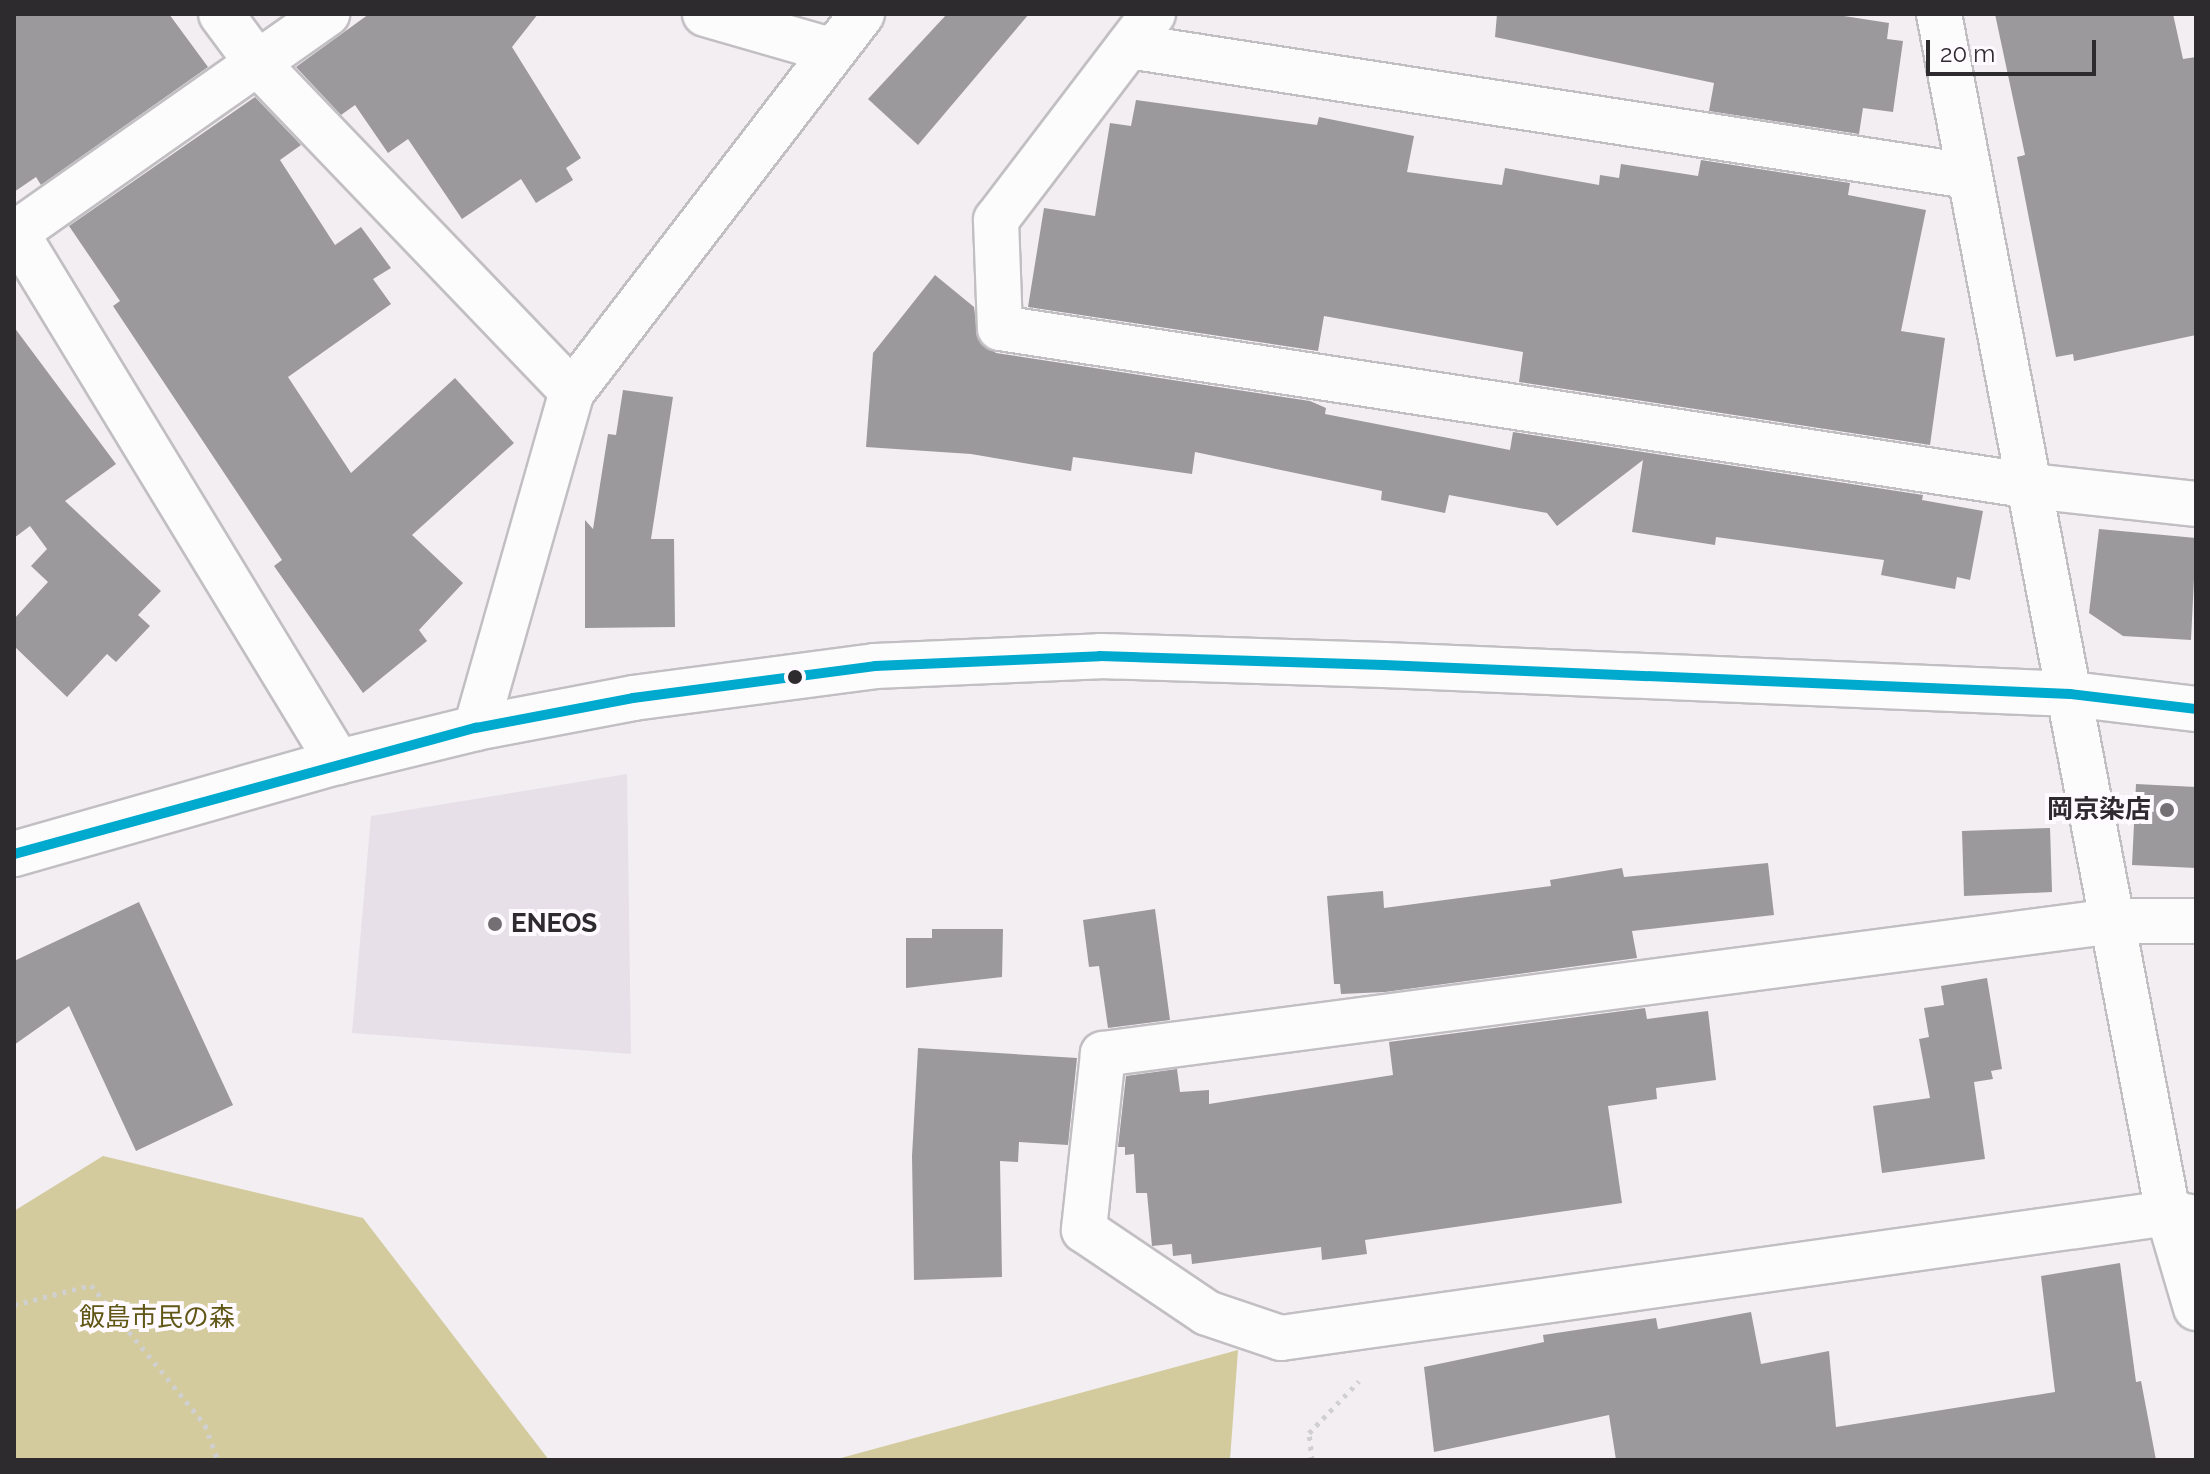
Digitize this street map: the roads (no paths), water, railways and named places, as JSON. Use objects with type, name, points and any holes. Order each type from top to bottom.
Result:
[{"type":"street","points":[[221,14],[258,64],[572,392]]},
{"type":"street","points":[[327,14],[15,232],[338,762]]},
{"type":"street","points":[[705,14],[833,51]]},
{"type":"street","points":[[476,728],[572,392],[862,14]]},
{"type":"street","points":[[1939,14],[2113,921],[2182,1216],[2196,1308]]},
{"type":"street","points":[[1968,176],[1141,30],[996,220],[1000,328],[2031,486],[2196,504]]},
{"type":"street","points":[[14,854],[338,762],[476,728],[633,698],[875,666],[1100,656],[2070,694],[2196,709]]},
{"type":"street","points":[[2182,1216],[1281,1338],[1207,1313],[1084,1230],[1103,1054],[2113,921],[2196,921]]},
{"type":"place","name":"岡京染店","points":[[2167,810]]},
{"type":"place","name":"ENEOS","points":[[495,924]]},
{"type":"park label","name":"飯島市民の森","points":[[157,1318]]}]
